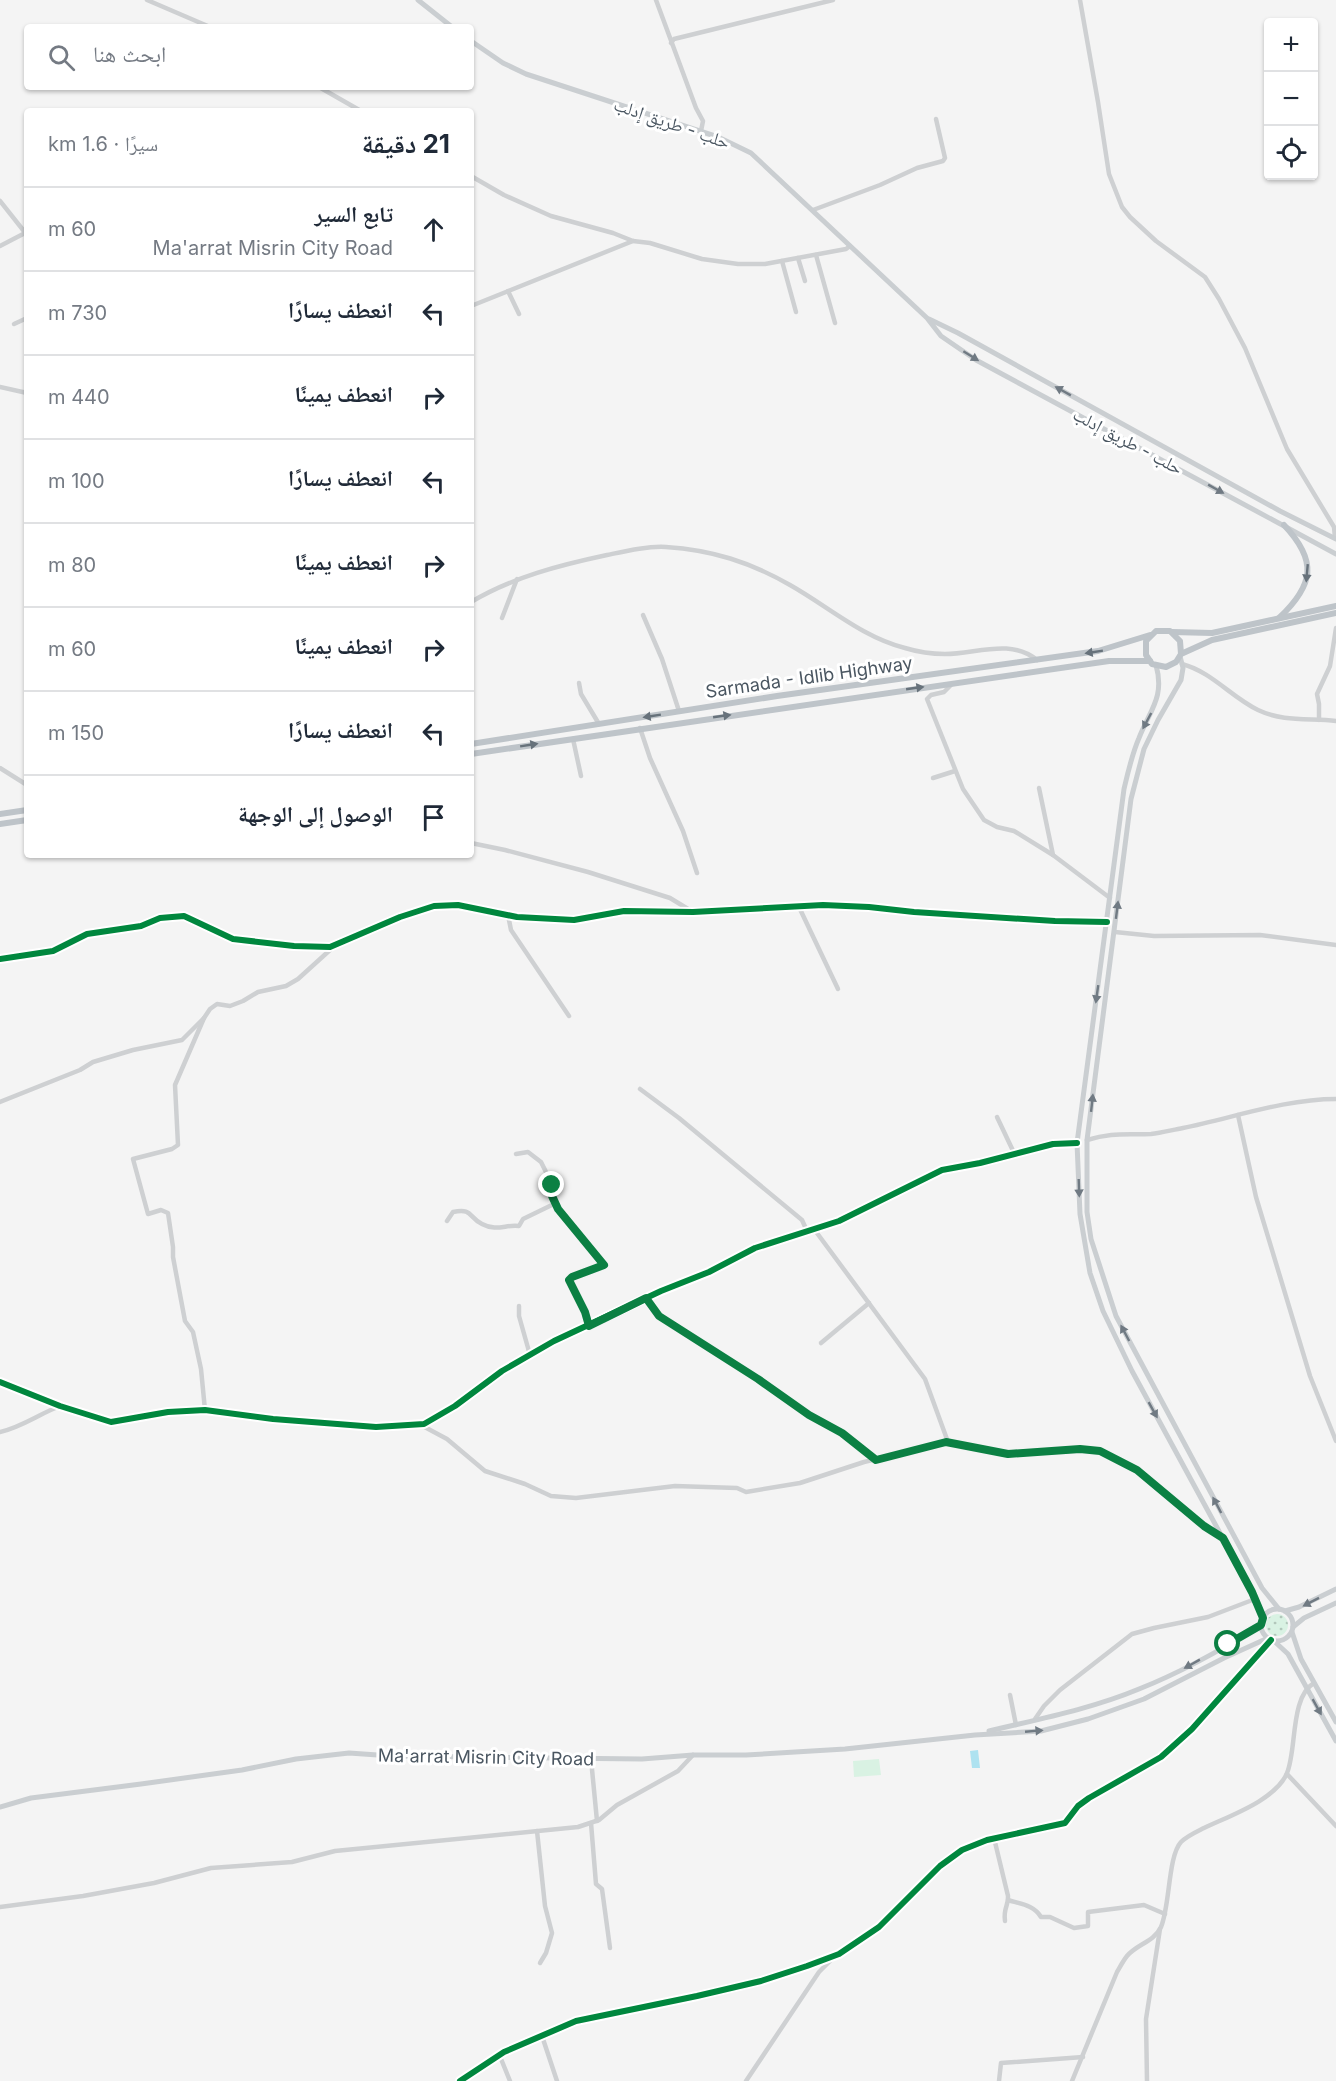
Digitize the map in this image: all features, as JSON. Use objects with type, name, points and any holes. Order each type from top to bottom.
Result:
[{"type":"highway","points":[[1278,619],[1303,591],[1308,573],[1308,564],[1303,549],[1284,525]]},
{"type":"highway","points":[[1336,606],[1206,634],[1159,630],[1150,635],[1144,648],[1153,663],[1170,666],[1180,655],[1212,640],[1336,613]]},
{"type":"highway","points":[[1170,631],[1180,641],[1180,655]]},
{"type":"highway","name":"Sarmada - Idlib Highway","points":[[474,744],[679,711],[1111,649],[1150,635]]},
{"type":"highway","name":"Sarmada - Idlib Highway","points":[[474,754],[1109,661],[1153,663]]},
{"type":"highway","points":[[0,814],[24,810]]},
{"type":"highway","points":[[0,824],[24,820]]},
{"type":"main road","points":[[418,0],[448,24]]},
{"type":"main road","name":"حلب - طريق إدلب","points":[[474,43],[503,63],[526,74],[701,131],[751,153],[927,318],[941,336],[976,360],[1336,554]]},
{"type":"main road","name":"حلب - طريق إدلب","points":[[927,318],[1335,539]]},
{"type":"main road","points":[[1284,525],[1288,515]]},
{"type":"main road","points":[[1180,655],[1181,680],[1154,727],[1142,756],[1131,799],[1087,1140],[1087,1212],[1091,1239],[1116,1316],[1262,1588],[1291,1618],[1301,1659],[1336,1722]]},
{"type":"main road","points":[[1153,663],[1159,681],[1158,697],[1138,738],[1129,768],[1077,1143],[1080,1214],[1090,1273],[1103,1311],[1132,1371],[1255,1599],[1263,1633],[1288,1654],[1336,1741]]},
{"type":"main road","points":[[1115,861],[1123,862]]},
{"type":"main road","points":[[1262,1621],[1269,1611],[1299,1608],[1336,1589]]},
{"type":"main road","points":[[1271,1640],[1284,1640],[1304,1618],[1336,1603]]},
{"type":"main road","name":"Ma'arrat Misrin City Road","points":[[975,1735],[1082,1708],[1138,1690],[1241,1638],[1262,1621]]},
{"type":"main road","name":"Ma'arrat Misrin City Road","points":[[0,1807],[31,1798],[242,1770],[296,1759],[349,1754],[642,1759],[845,1749],[975,1735],[1041,1731],[1088,1719],[1144,1699],[1224,1658],[1271,1640]]},
{"type":"street","points":[[147,0],[203,24]]},
{"type":"street","points":[[656,0],[702,121],[701,131]]},
{"type":"street","points":[[671,43],[674,39],[833,0]]},
{"type":"street","points":[[1080,0],[1109,174],[1122,207],[1156,241],[1205,278],[1214,292],[1245,348],[1287,449],[1334,527],[1335,539]]},
{"type":"street","points":[[324,90],[356,108]]},
{"type":"street","points":[[813,210],[880,185],[917,168],[943,161],[945,158],[936,120]]},
{"type":"street","points":[[474,178],[504,195],[551,216],[702,259],[738,264],[765,264],[846,249],[850,246]]},
{"type":"street","points":[[0,201],[24,231]]},
{"type":"street","points":[[0,246],[24,235]]},
{"type":"street","points":[[474,305],[633,241]]},
{"type":"street","points":[[816,255],[835,323]]},
{"type":"street","points":[[798,258],[804,281]]},
{"type":"street","points":[[782,261],[796,312]]},
{"type":"street","points":[[508,291],[519,314]]},
{"type":"street","points":[[14,324],[24,319]]},
{"type":"street","points":[[0,387],[24,392]]},
{"type":"street","points":[[474,600],[517,579],[571,563],[624,551],[663,547],[702,551],[748,563],[790,585],[863,632],[885,643],[919,652],[945,654],[978,652],[1004,647],[1024,652],[1037,660]]},
{"type":"street","points":[[502,618],[517,579]]},
{"type":"street","points":[[643,615],[662,659],[679,711]]},
{"type":"street","points":[[1319,720],[1317,694],[1330,666],[1336,628]]},
{"type":"street","points":[[1182,664],[1204,673],[1246,703],[1265,713],[1288,719],[1336,721]]},
{"type":"street","points":[[579,683],[581,694],[599,724]]},
{"type":"street","points":[[953,683],[944,692],[931,695],[927,699],[968,799],[984,820],[1014,831],[1053,855],[1110,898]]},
{"type":"street","points":[[640,728],[650,758],[683,831],[697,873]]},
{"type":"street","points":[[573,739],[580,776]]},
{"type":"street","points":[[0,768],[24,782]]},
{"type":"street","points":[[933,778],[955,771]]},
{"type":"street","points":[[1039,788],[1053,855]]},
{"type":"street","points":[[474,844],[505,850],[670,898],[693,912]]},
{"type":"street","points":[[0,959],[53,951],[87,934],[141,926],[160,918],[184,916],[233,939],[294,946],[330,947],[400,916],[434,906],[458,904],[508,915],[574,920],[624,911],[693,912],[823,905],[1024,919],[1107,922]]},
{"type":"street","points":[[799,907],[838,989]]},
{"type":"street","points":[[508,915],[511,930],[569,1016]]},
{"type":"street","points":[[1114,932],[1154,936],[1260,935],[1336,945]]},
{"type":"street","points":[[205,1410],[201,1370],[193,1332],[185,1321],[173,1257],[168,1213],[161,1210],[148,1214],[133,1159],[172,1149],[178,1145],[175,1085],[210,1009],[217,1004],[230,1006],[258,992],[286,986],[298,979],[330,950],[330,947]]},
{"type":"street","points":[[0,1102],[80,1070],[93,1062],[133,1050],[182,1040],[204,1018]]},
{"type":"street","points":[[640,1089],[679,1118],[802,1220],[807,1231]]},
{"type":"street","points":[[1087,1140],[1104,1135],[1151,1134],[1294,1103],[1336,1100]]},
{"type":"street","points":[[1238,1115],[1256,1197],[1310,1376],[1336,1441]]},
{"type":"street","points":[[997,1117],[1015,1155]]},
{"type":"street","points":[[0,1382],[60,1406],[111,1422],[168,1412],[205,1410],[284,1420],[375,1427],[424,1424],[455,1406],[502,1371],[554,1341],[646,1298],[709,1272],[755,1248],[839,1221],[942,1170],[1015,1155],[1053,1144],[1077,1143]]},
{"type":"street","points":[[516,1154],[528,1152],[541,1162],[552,1185],[552,1196],[558,1209],[604,1265],[569,1280],[585,1312],[589,1326]]},
{"type":"street","points":[[447,1221],[453,1212],[462,1210],[468,1211],[480,1224],[505,1229],[519,1226],[523,1219],[556,1203]]},
{"type":"street","points":[[814,1229],[925,1379],[948,1442]]},
{"type":"street","points":[[646,1298],[659,1316],[758,1379],[809,1415],[842,1433],[876,1460]]},
{"type":"street","points":[[821,1343],[869,1303]]},
{"type":"street","points":[[519,1306],[519,1316],[530,1355]]},
{"type":"street","points":[[0,1432],[20,1426],[38,1414],[60,1406]]},
{"type":"street","points":[[419,1424],[447,1439],[485,1471],[525,1484],[551,1496],[576,1498],[675,1486],[736,1488],[746,1492],[800,1483],[839,1469],[948,1442],[1008,1454],[1080,1449],[1100,1451],[1137,1470],[1204,1526],[1223,1538]]},
{"type":"street","points":[[1035,1719],[1060,1690],[1132,1634],[1208,1617],[1255,1599]]},
{"type":"street","points":[[746,2081],[819,1972],[839,1954],[879,1928],[940,1866],[962,1850],[994,1838],[1065,1823],[1078,1806],[1089,1798],[1161,1757],[1192,1729],[1271,1640]]},
{"type":"street","points":[[1147,2081],[1146,2019],[1173,1862],[1179,1843],[1193,1833],[1261,1800],[1276,1788],[1287,1774],[1302,1696],[1314,1683]]},
{"type":"street","points":[[1010,1695],[1016,1725]]},
{"type":"street","points":[[1330,1712],[1336,1706]]},
{"type":"street","points":[[0,1907],[83,1896],[154,1883],[211,1868],[292,1862],[334,1851],[578,1827],[594,1822],[617,1804],[678,1771],[693,1755]]},
{"type":"street","points":[[591,1759],[596,1884],[602,1889],[610,1948]]},
{"type":"street","points":[[1287,1774],[1336,1826]]},
{"type":"street","points":[[537,1831],[545,1906],[552,1933],[546,1953],[540,1963]]},
{"type":"street","points":[[994,1838],[1008,1900],[1004,1910],[1005,1921]]},
{"type":"street","points":[[1008,1900],[1028,1905],[1038,1911],[1041,1917],[1050,1917],[1074,1928],[1088,1926],[1088,1912],[1144,1905],[1165,1914]]},
{"type":"street","points":[[1072,2081],[1117,1972],[1127,1956],[1148,1943],[1161,1928]]},
{"type":"street","points":[[460,2081],[499,2054],[576,2020],[618,2013],[761,1981],[839,1954]]},
{"type":"street","points":[[542,2036],[557,2081]]},
{"type":"street","points":[[499,2054],[510,2081]]},
{"type":"street","points":[[999,2081],[1001,2063],[1083,2057]]},
{"type":"green space","points":[[1277,1614],[1285,1617],[1288,1625],[1285,1633],[1277,1636],[1269,1633],[1266,1625],[1269,1617]]},
{"type":"green space","points":[[879,1759],[881,1775],[854,1777],[853,1761]]},
{"type":"water","points":[[978,1750],[980,1768],[972,1768],[970,1751]]},
{"type":"cycle path","points":[[0,959],[53,951],[87,934],[141,926],[160,918],[184,916],[233,939],[294,946],[330,947],[400,917],[434,906],[458,905],[517,917],[574,920],[624,911],[693,912],[823,905],[1055,921],[1107,922]]},
{"type":"cycle path","points":[[0,1382],[60,1406],[111,1422],[168,1412],[205,1410],[273,1419],[376,1427],[424,1424],[455,1406],[502,1371],[554,1341],[661,1291],[709,1272],[755,1248],[839,1221],[942,1170],[980,1163],[1053,1144],[1077,1143]]},
{"type":"cycle path","points":[[460,2081],[504,2052],[576,2021],[761,1981],[839,1954],[879,1927],[940,1866],[962,1850],[987,1840],[1065,1823],[1078,1806],[1089,1798],[1161,1757],[1192,1729],[1271,1640]]},
{"type":"route","points":[[552,1185],[552,1196],[558,1209],[567,1217],[604,1265],[569,1280],[585,1312],[589,1326],[646,1298],[659,1316],[758,1379],[809,1415],[842,1433],[876,1460],[948,1442],[1008,1454],[1080,1449],[1100,1451],[1137,1470],[1204,1526],[1223,1538],[1263,1618],[1261,1625],[1228,1644]]}]
